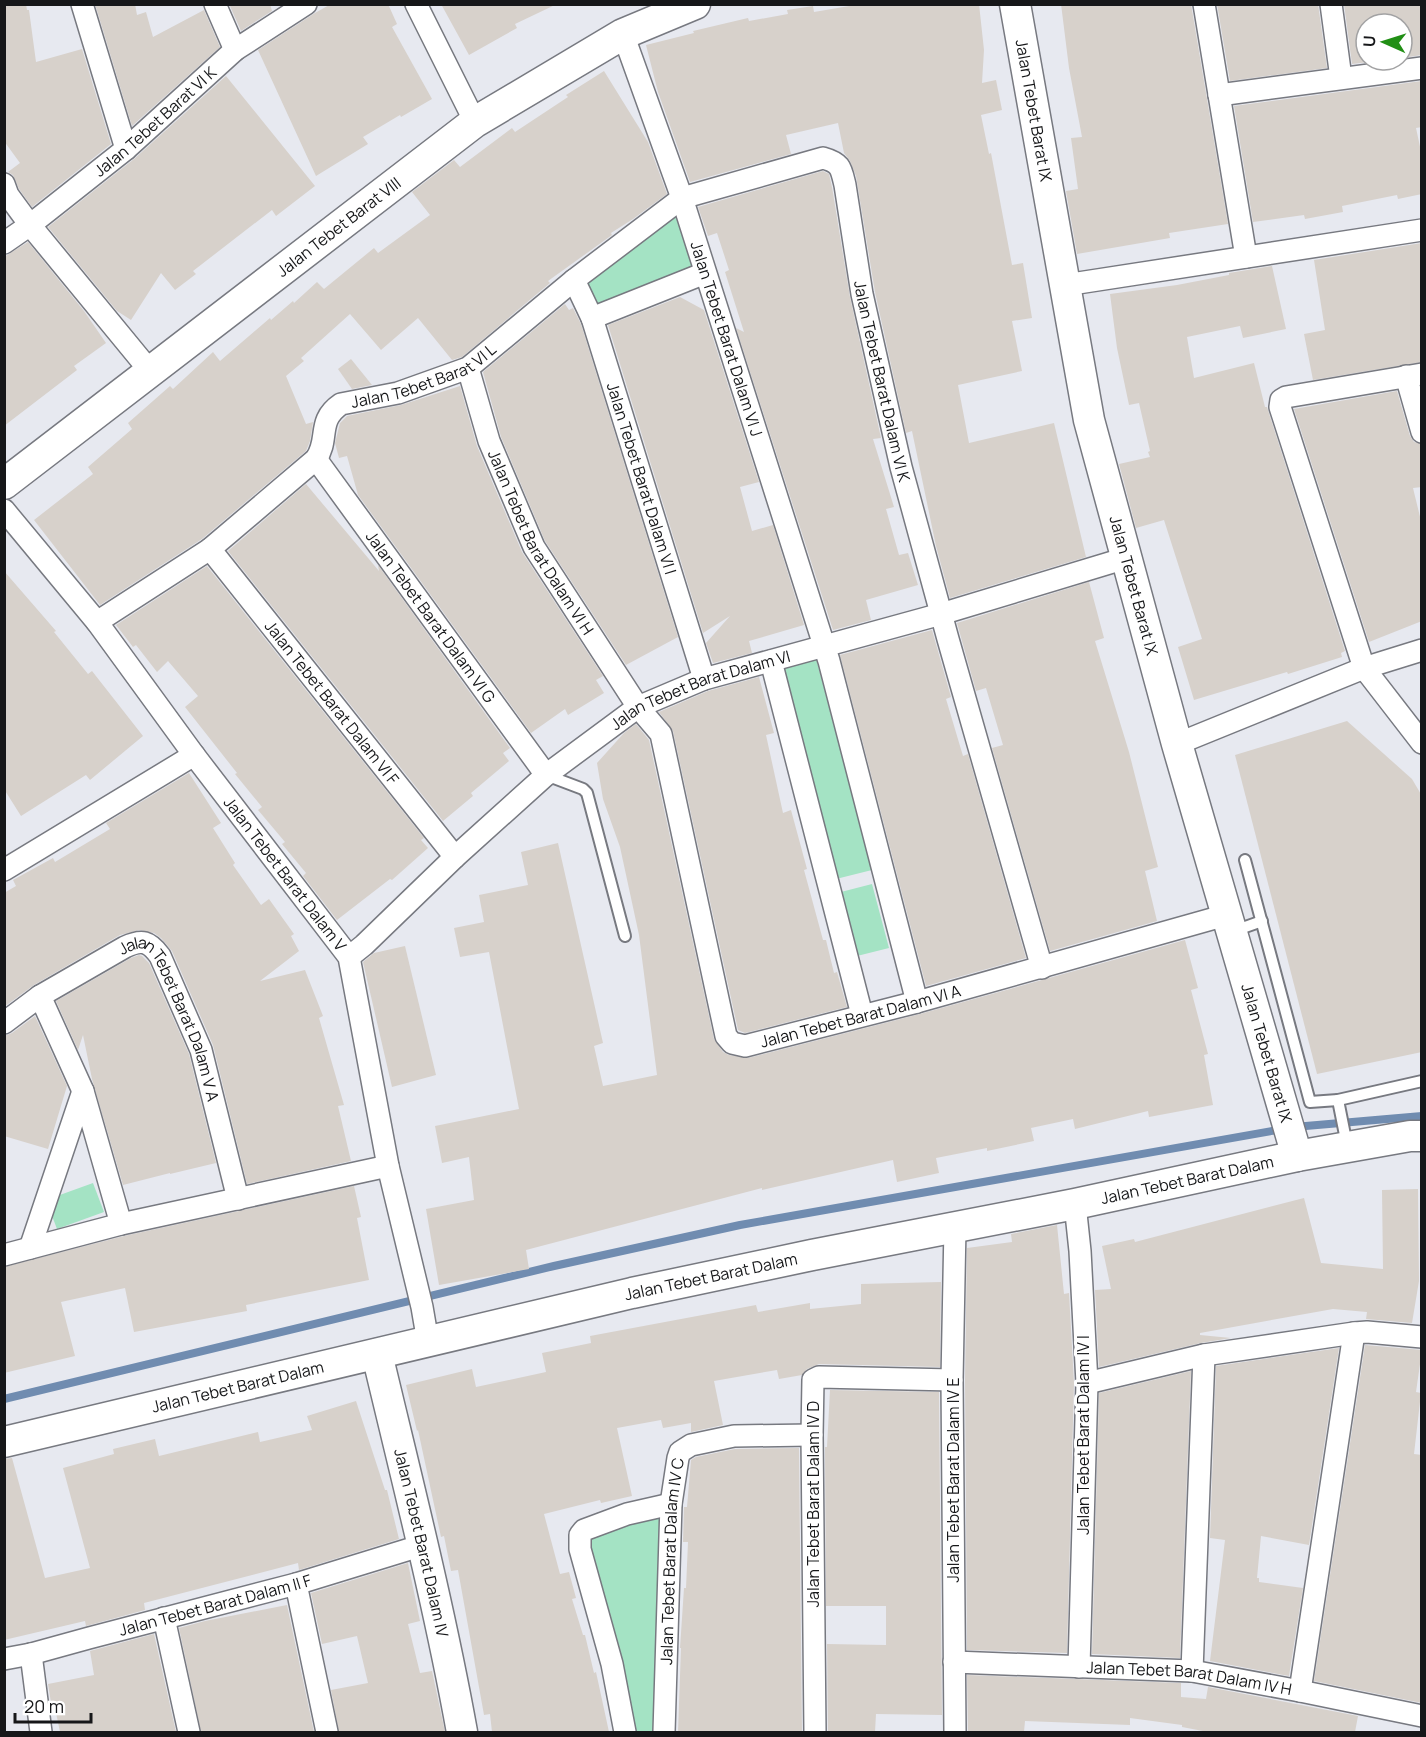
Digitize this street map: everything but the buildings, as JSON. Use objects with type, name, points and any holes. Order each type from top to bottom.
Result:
[{"type":"street","points":[[82,4],[126,149]]},
{"type":"street","points":[[215,4],[236,50]]},
{"type":"street","name":"Jalan Tebet Barat VI K","points":[[4,243],[126,149],[236,50],[306,4]]},
{"type":"street","points":[[416,4],[475,122]]},
{"type":"street","name":"Jalan Tebet Barat VIII","points":[[4,484],[475,122],[623,34],[695,4]]},
{"type":"street","name":"Jalan Tebet Barat IX","points":[[1015,4],[1089,420],[1177,744],[1293,1143]]},
{"type":"street","points":[[1204,4],[1246,257]]},
{"type":"street","points":[[1331,4],[1341,78]]},
{"type":"street","name":"Jalan Tebet Barat Dalam VI J","points":[[623,34],[682,198],[824,646],[917,1002]]},
{"type":"street","points":[[1219,95],[1422,68]]},
{"type":"street","name":"Jalan Tebet Barat Dalam VI K","points":[[682,198],[823,158],[835,161],[841,169],[862,294],[901,467],[1042,968]]},
{"type":"street","points":[[6,192],[30,225],[150,371]]},
{"type":"street","name":"Jalan Tebet Barat VI L","points":[[316,459],[323,446],[325,421],[333,409],[340,404],[398,393],[468,368],[574,280],[682,198]]},
{"type":"street","points":[[1065,285],[1422,230]]},
{"type":"street","points":[[592,318],[705,273]]},
{"type":"street","name":"Jalan Tebet Barat Dalam VI I","points":[[574,280],[592,318],[704,679]]},
{"type":"street","name":"Jalan Tebet Barat Dalam VI H","points":[[468,368],[489,441],[534,547],[638,707]]},
{"type":"street","points":[[1422,432],[1414,375],[1286,397],[1281,400],[1280,407],[1364,668],[1422,743]]},
{"type":"street","points":[[97,622],[210,549],[316,459]]},
{"type":"street","name":"Jalan Tebet Barat Dalam VI G","points":[[316,459],[546,775]]},
{"type":"street","name":"Jalan Tebet Barat Dalam V","points":[[4,510],[97,622],[194,755],[348,957],[388,1166],[417,1285],[428,1342]]},
{"type":"street","name":"Jalan Tebet Barat Dalam VI F","points":[[210,549],[455,857]]},
{"type":"street","name":"Jalan Tebet Barat Dalam VI","points":[[348,957],[364,945],[455,857],[546,775],[638,707],[704,679],[941,614],[1126,558]]},
{"type":"street","points":[[1177,744],[1364,668],[1422,650]]},
{"type":"street","points":[[771,661],[862,1015]]},
{"type":"street","name":"Jalan Tebet Barat Dalam VI A","points":[[638,707],[661,734],[726,1036],[732,1043],[745,1046],[1042,968],[1229,923]]},
{"type":"street","points":[[4,870],[194,755]]},
{"type":"street","name":"Jalan Tebet Barat Dalam V A","points":[[4,1023],[40,996],[136,942],[144,942],[154,948],[160,956],[201,1050],[238,1199]]},
{"type":"street","points":[[40,996],[83,1091],[121,1224]]},
{"type":"street","points":[[30,1248],[83,1091]]},
{"type":"street","name":"Jalan Tebet Barat Dalam","points":[[4,1442],[632,1293],[1075,1204],[1293,1143],[1347,1147],[1422,1136]]},
{"type":"street","points":[[4,1255],[121,1224],[388,1166]]},
{"type":"street","name":"Jalan Tebet Barat Dalam IV I","points":[[1075,1204],[1080,1251],[1086,1383],[1079,1667]]},
{"type":"street","name":"Jalan Tebet Barat Dalam IV E","points":[[954,1732],[952,1380],[955,1227]]},
{"type":"street","points":[[1086,1383],[1204,1355],[1353,1333],[1367,1332],[1422,1337]]},
{"type":"street","points":[[1300,1691],[1353,1333]]},
{"type":"street","name":"Jalan Tebet Barat Dalam IV","points":[[377,1354],[423,1545],[462,1732]]},
{"type":"street","points":[[1192,1671],[1204,1355]]},
{"type":"street","name":"Jalan Tebet Barat Dalam IV D","points":[[814,1732],[813,1382],[816,1377],[952,1380]]},
{"type":"street","name":"Jalan Tebet Barat Dalam IV C","points":[[664,1732],[671,1504],[680,1452],[691,1445],[734,1436],[812,1435]]},
{"type":"street","points":[[625,1732],[612,1664],[580,1549],[580,1535],[584,1530],[627,1514],[671,1504]]},
{"type":"street","name":"Jalan Tebet Barat Dalam II F","points":[[4,1659],[31,1654],[296,1584],[423,1545]]},
{"type":"street","points":[[296,1584],[327,1732]]},
{"type":"street","points":[[164,1618],[189,1732]]},
{"type":"street","points":[[31,1654],[41,1732]]},
{"type":"street","name":"Jalan Tebet Barat Dalam IV H","points":[[954,1662],[1192,1671],[1422,1716]]},
{"type":"lane","points":[[546,775],[584,789],[587,793],[625,936]]},
{"type":"lane","points":[[1245,860],[1310,1102],[1338,1100],[1422,1081]]},
{"type":"lane","points":[[1229,923],[1262,921]]},
{"type":"lane","points":[[1338,1100],[1347,1147]]},
{"type":"green space","points":[[679,207],[695,265],[596,307],[579,279]]},
{"type":"green space","points":[[816,658],[872,870],[836,879],[780,668]]},
{"type":"green space","points":[[872,884],[889,948],[857,956],[841,892]]},
{"type":"green space","points":[[93,1183],[104,1212],[57,1229],[46,1200]]},
{"type":"green space","points":[[662,1517],[654,1732],[632,1732],[585,1535],[628,1519]]},
{"type":"waterway","points":[[1294,1127],[1422,1116]]},
{"type":"waterway","points":[[4,1399],[554,1266],[740,1225],[1283,1129]]}]
